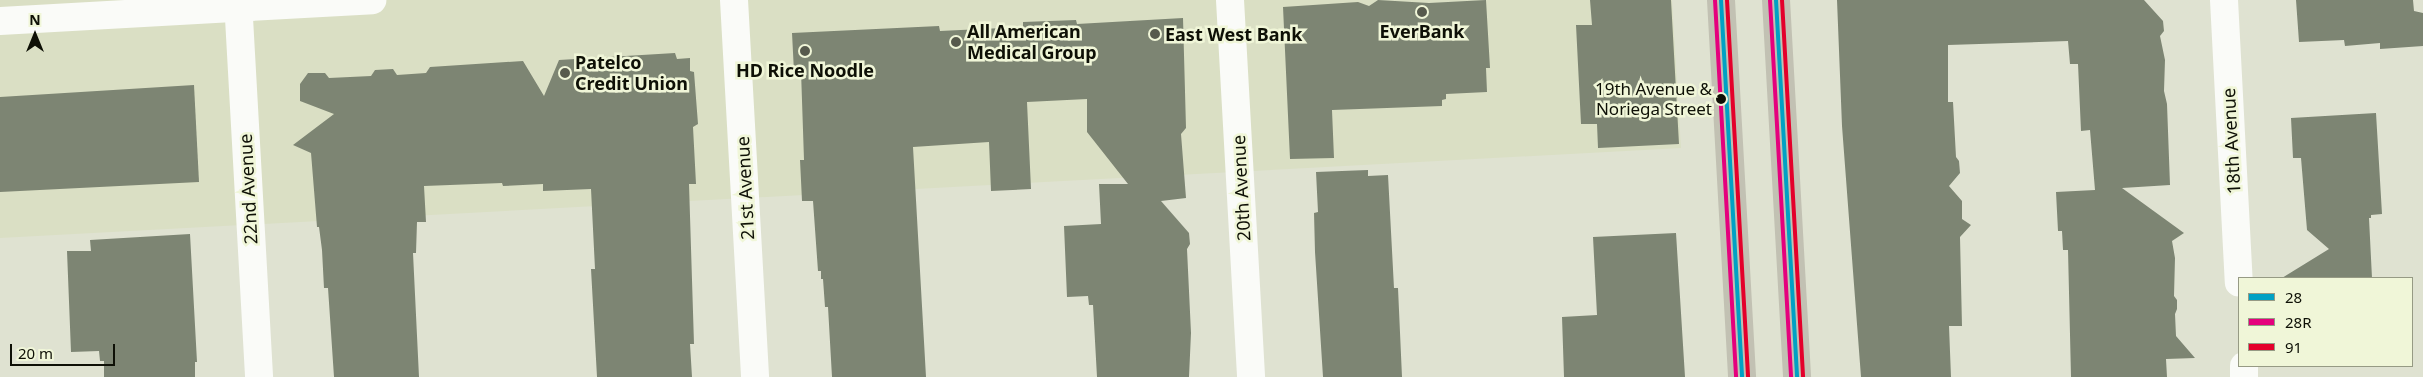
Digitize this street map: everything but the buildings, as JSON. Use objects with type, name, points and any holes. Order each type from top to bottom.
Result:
[{"type":"highway","points":[[1721,0],[1742,377]]},
{"type":"highway","points":[[1776,0],[1796,377]]},
{"type":"street","points":[[0,21],[238,4],[372,0]]},
{"type":"street","name":"21st Avenue","points":[[734,0],[755,377]]},
{"type":"street","name":"20th Avenue","points":[[1230,0],[1251,377]]},
{"type":"street","name":"18th Avenue","points":[[2224,0],[2239,277]]},
{"type":"street","name":"22nd Avenue","points":[[238,4],[259,377]]},
{"type":"shaded area","points":[[0,0],[1672,0],[1681,148],[0,238]]},
{"type":"transit line","name":"28R","points":[[1715,0],[1736,377]]},
{"type":"transit line","name":"28","points":[[1721,0],[1742,377]]},
{"type":"transit line","name":"91","points":[[1727,0],[1748,377]]},
{"type":"transit line","name":"28R","points":[[1770,0],[1791,377]]},
{"type":"transit line","name":"28","points":[[1776,0],[1797,377]]},
{"type":"transit line","name":"91","points":[[1782,0],[1803,377]]},
{"type":"place","name":"EverBank","points":[[1422,12]]},
{"type":"place","name":"East West Bank","points":[[1155,34]]},
{"type":"place","name":"All American Medical Group","points":[[956,42]]},
{"type":"place","name":"HD Rice Noodle","points":[[805,51]]},
{"type":"place","name":"Patelco Credit Union","points":[[565,73]]},
{"type":"place","name":"19th Avenue & Noriega Street","points":[[1721,99]]}]
